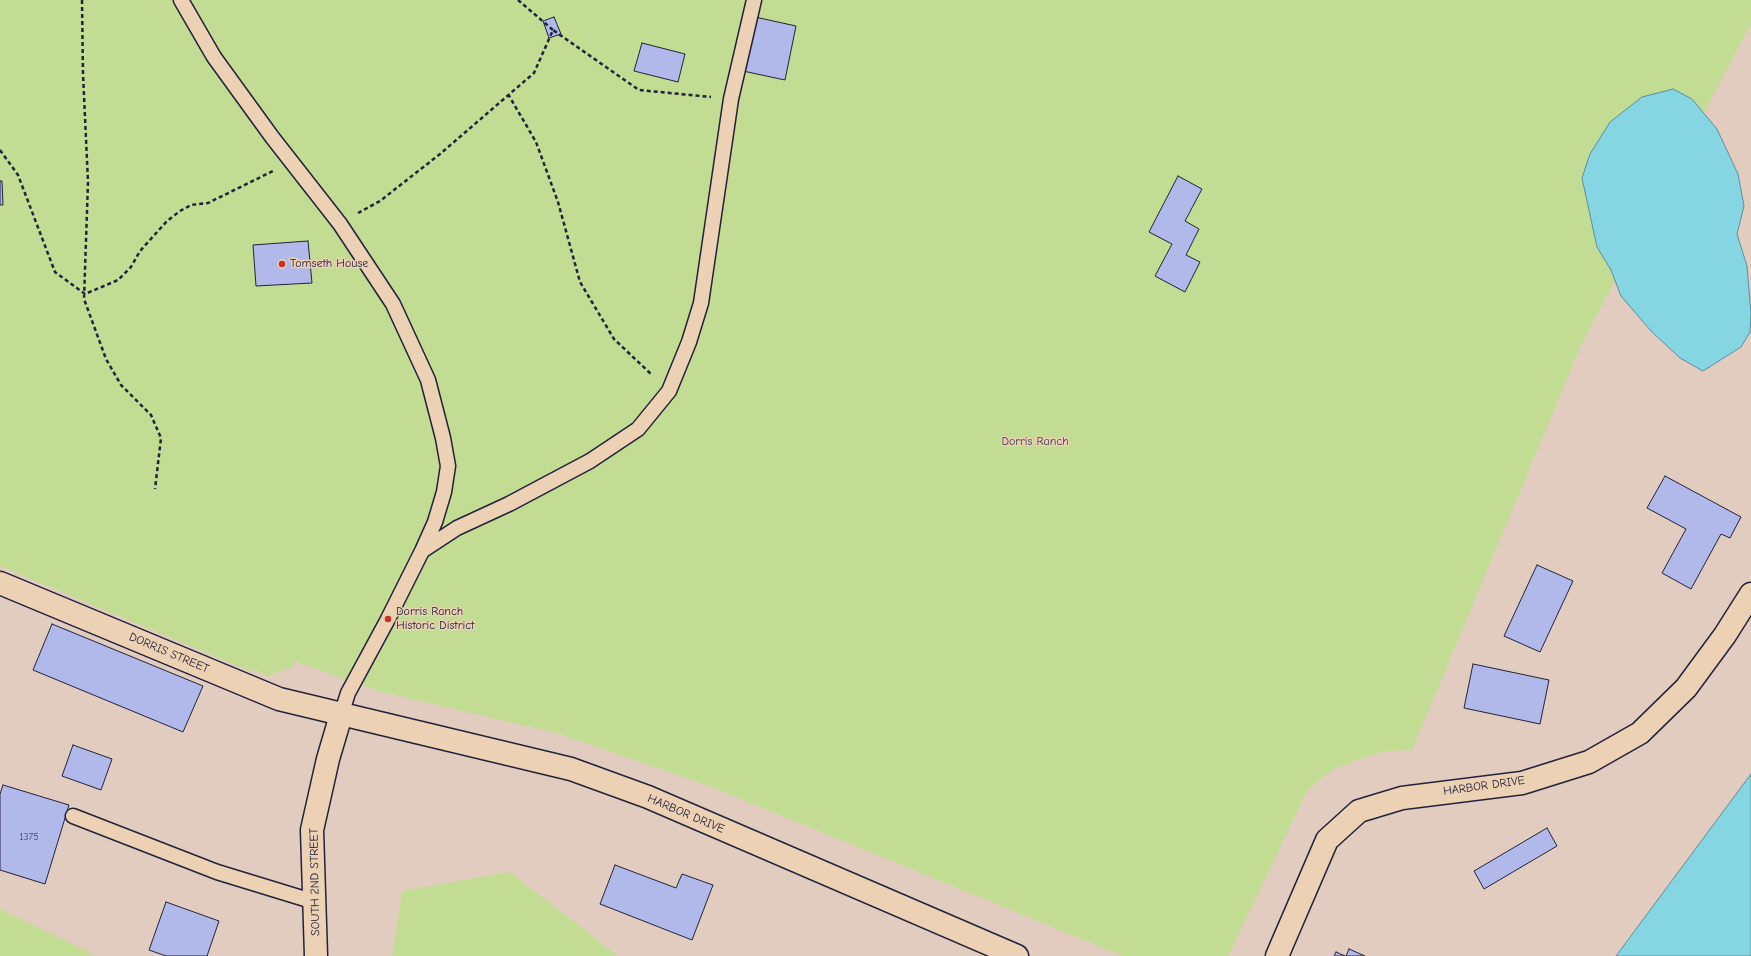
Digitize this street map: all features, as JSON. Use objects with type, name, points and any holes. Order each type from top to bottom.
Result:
[{"type":"street","name":"DORRIS STREET","points":[[0,583],[279,699],[341,715]]},
{"type":"street","name":"HARBOR DRIVE","points":[[1277,956],[1328,840],[1359,811],[1402,798],[1522,782],[1589,762],[1640,733],[1686,688],[1725,635],[1751,594]]},
{"type":"street","name":"SOUTH 2ND STREET","points":[[316,956],[312,830],[328,759],[341,715]]},
{"type":"street","name":"HARBOR DRIVE","points":[[341,715],[571,769],[648,797],[1017,956]]},
{"type":"lane","points":[[181,0],[214,57],[340,224],[393,304],[428,380],[444,438],[448,466],[444,492],[434,522],[422,551],[388,619],[348,693],[341,715]]},
{"type":"lane","points":[[422,551],[457,528],[509,504],[590,461],[638,429],[669,391],[702,303],[731,99],[754,0]]},
{"type":"lane","points":[[73,816],[217,872],[315,902]]},
{"type":"path","points":[[82,0],[88,182],[84,298],[106,359],[121,385],[151,415],[161,438],[155,489]]},
{"type":"path","points":[[518,0],[553,30],[639,90],[731,99]]},
{"type":"path","points":[[340,224],[380,201],[440,154],[534,73],[553,30]]},
{"type":"path","points":[[508,94],[536,142],[558,202],[580,282],[614,339],[669,391]]},
{"type":"path","points":[[0,150],[18,175],[55,272],[85,294]]},
{"type":"path","points":[[85,294],[118,280],[131,267],[140,252],[167,221],[180,211],[191,205],[208,203],[291,161]]},
{"type":"green space","name":"Dorris Ranch","points":[[0,0],[1751,0],[1751,24],[1582,343],[1412,750],[1386,751],[1362,758],[1332,770],[1308,789],[1228,956],[1123,956],[709,786],[560,734],[378,691],[294,661],[293,666],[268,676],[253,669],[252,672],[0,566]]},
{"type":"green space","points":[[510,872],[618,956],[392,956],[402,891]]},
{"type":"green space","points":[[0,909],[97,956],[0,956]]},
{"type":"water","points":[[1673,89],[1692,99],[1717,129],[1738,174],[1744,206],[1737,234],[1747,266],[1751,314],[1750,332],[1741,347],[1703,371],[1680,358],[1651,331],[1621,296],[1611,270],[1597,247],[1582,178],[1590,154],[1610,122],[1642,97]]},
{"type":"water","points":[[1751,774],[1751,956],[1616,956]]},
{"type":"building","points":[[554,17],[561,34],[549,38],[543,21]]},
{"type":"building","points":[[755,17],[796,26],[785,80],[743,71]]},
{"type":"building","points":[[642,43],[685,54],[678,82],[634,71]]},
{"type":"building","points":[[1178,176],[1202,189],[1185,221],[1199,229],[1186,255],[1200,262],[1185,292],[1155,276],[1172,244],[1149,232]]},
{"type":"building","points":[[0,181],[2,181],[3,205],[0,205]]},
{"type":"building","name":"Tomseth House","points":[[308,241],[312,283],[256,286],[253,245]]},
{"type":"building","points":[[1665,476],[1741,517],[1730,538],[1721,534],[1691,589],[1662,573],[1686,529],[1647,508]]},
{"type":"building","points":[[1537,565],[1573,581],[1540,652],[1504,636]]},
{"type":"building","points":[[52,624],[203,686],[183,732],[33,670]]},
{"type":"building","points":[[1473,664],[1549,680],[1540,724],[1464,708]]},
{"type":"building","points":[[73,745],[112,759],[101,790],[62,776]]},
{"type":"building","points":[[3,785],[69,805],[45,884],[0,870],[0,794]]},
{"type":"building","points":[[1547,828],[1557,846],[1484,889],[1474,871]]},
{"type":"building","points":[[615,865],[676,888],[682,874],[713,885],[692,940],[600,904]]},
{"type":"building","points":[[166,902],[219,921],[207,956],[166,956],[149,950]]},
{"type":"building","points":[[1349,949],[1365,956],[1346,956]]},
{"type":"building","points":[[1336,952],[1345,956],[1334,956]]},
{"type":"place","name":"Tomseth House","points":[[282,264]]},
{"type":"place","name":"Dorris Ranch Historic District","points":[[388,619]]}]
